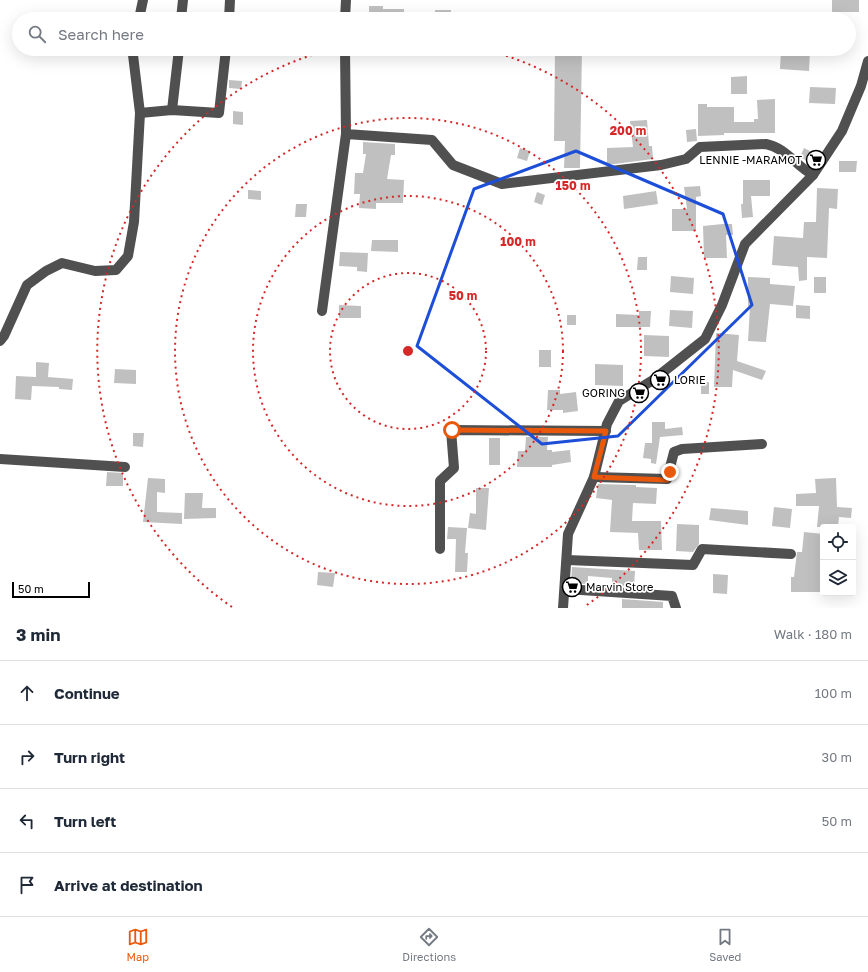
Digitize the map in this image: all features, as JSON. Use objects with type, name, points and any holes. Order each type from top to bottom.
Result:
[{"type":"street","points":[[140,12],[143,0]]},
{"type":"street","points":[[182,12],[183,0]]},
{"type":"street","points":[[229,12],[230,0]]},
{"type":"street","points":[[345,12],[346,0]]},
{"type":"street","points":[[0,341],[4,336],[27,285],[46,271],[62,263],[94,271],[116,270],[128,256],[134,222],[140,113],[133,56]]},
{"type":"street","points":[[172,110],[177,56]]},
{"type":"street","points":[[140,113],[172,110],[219,113],[225,56]]},
{"type":"street","points":[[322,311],[346,134],[345,56]]},
{"type":"street","points":[[563,608],[566,590],[568,534],[594,477],[607,424],[619,401],[653,380],[705,339],[722,304],[745,244],[813,176],[842,131],[864,87],[868,61]]},
{"type":"street","points":[[346,134],[432,140],[453,165],[502,184],[661,165],[686,159],[700,147],[766,144],[776,146],[787,154],[803,170],[813,176]]},
{"type":"street","points":[[440,549],[440,480],[454,468],[452,430],[606,431]]},
{"type":"street","points":[[594,477],[667,480],[674,452],[682,449],[762,444]]},
{"type":"street","points":[[0,459],[125,467]]},
{"type":"street","points":[[567,560],[693,565],[702,549],[791,554]]},
{"type":"street","points":[[566,590],[672,596],[676,608]]},
{"type":"highlighted area","points":[[576,151],[723,214],[752,305],[618,436],[542,444],[417,346],[474,189]]},
{"type":"building","points":[[832,0],[859,0],[859,12],[832,12]]},
{"type":"building","points":[[369,6],[383,6],[383,9],[404,9],[404,12],[369,12]]},
{"type":"building","points":[[435,10],[451,10],[451,12],[435,12]]},
{"type":"building","points":[[555,56],[582,56],[580,168],[564,168],[565,141],[554,141]]},
{"type":"building","points":[[781,56],[810,56],[809,71],[780,69]]},
{"type":"building","points":[[747,76],[747,94],[731,94],[731,77]]},
{"type":"building","points":[[229,80],[242,81],[241,89],[229,88]]},
{"type":"building","points":[[810,87],[836,88],[835,104],[809,103]]},
{"type":"building","points":[[775,99],[775,133],[724,133],[724,135],[698,136],[698,104],[707,104],[707,107],[734,107],[734,122],[754,122],[754,119],[758,119],[757,100]]},
{"type":"building","points":[[233,111],[243,112],[243,125],[233,124]]},
{"type":"building","points":[[647,120],[649,146],[652,146],[653,159],[607,165],[607,148],[633,147],[630,121]]},
{"type":"building","points":[[696,129],[697,141],[687,142],[686,130]]},
{"type":"building","points":[[363,142],[395,144],[395,155],[391,155],[387,179],[404,180],[403,203],[376,203],[376,209],[359,208],[360,194],[354,194],[355,173],[363,173],[366,154],[363,154]]},
{"type":"building","points":[[520,148],[530,151],[527,161],[517,158]]},
{"type":"building","points":[[804,148],[816,154],[811,163],[800,157]]},
{"type":"building","points":[[839,161],[857,161],[856,172],[839,172]]},
{"type":"building","points":[[743,180],[770,180],[770,196],[751,196],[753,217],[742,218],[741,204],[743,204]]},
{"type":"building","points":[[700,186],[701,196],[696,197],[696,231],[672,231],[672,209],[687,209],[684,187]]},
{"type":"building","points":[[817,188],[838,189],[837,209],[829,208],[827,258],[807,257],[807,280],[799,281],[798,267],[772,265],[774,236],[803,238],[804,222],[816,222]]},
{"type":"building","points":[[248,190],[261,191],[261,200],[248,199]]},
{"type":"building","points":[[656,191],[658,204],[624,209],[623,196]]},
{"type":"building","points":[[537,192],[545,195],[542,205],[534,202]]},
{"type":"building","points":[[296,204],[307,204],[306,217],[295,217]]},
{"type":"building","points":[[732,224],[733,235],[726,235],[727,258],[704,258],[703,226]]},
{"type":"building","points":[[372,240],[398,240],[398,252],[371,251]]},
{"type":"building","points":[[340,252],[368,253],[367,272],[357,271],[357,267],[339,266]]},
{"type":"building","points":[[638,257],[647,257],[647,270],[637,270]]},
{"type":"building","points":[[671,276],[694,278],[693,294],[670,292]]},
{"type":"building","points":[[748,277],[770,278],[770,284],[795,286],[793,306],[770,304],[766,342],[748,341],[750,306],[748,306]]},
{"type":"building","points":[[814,277],[826,277],[826,293],[814,293]]},
{"type":"building","points":[[339,305],[361,306],[361,318],[339,318]]},
{"type":"building","points":[[796,305],[810,306],[810,319],[796,318]]},
{"type":"building","points":[[670,310],[693,311],[692,328],[669,326]]},
{"type":"building","points":[[639,311],[651,311],[650,327],[616,327],[616,314],[639,315]]},
{"type":"building","points":[[567,315],[576,315],[576,325],[567,325]]},
{"type":"building","points":[[716,333],[739,335],[737,361],[766,371],[762,380],[733,370],[732,387],[714,387]]},
{"type":"building","points":[[644,335],[669,336],[669,357],[644,356]]},
{"type":"building","points":[[539,350],[551,350],[551,367],[539,367]]},
{"type":"building","points":[[36,362],[49,363],[48,377],[73,379],[72,390],[59,389],[59,387],[32,386],[31,400],[15,399],[16,376],[36,377]]},
{"type":"building","points":[[595,364],[623,365],[623,386],[595,385]]},
{"type":"building","points":[[115,369],[136,370],[136,384],[114,383]]},
{"type":"building","points":[[701,382],[709,382],[709,394],[701,394]]},
{"type":"building","points":[[548,390],[560,390],[560,394],[576,392],[578,411],[563,413],[563,410],[547,410]]},
{"type":"building","points":[[652,422],[665,422],[665,429],[682,427],[683,435],[660,437],[656,464],[651,463],[651,459],[643,458],[645,443],[652,443]]},
{"type":"building","points":[[133,433],[144,433],[143,447],[133,446]]},
{"type":"building","points":[[526,437],[548,437],[547,450],[552,450],[552,452],[570,450],[571,462],[552,465],[552,467],[517,467],[518,451],[525,451]]},
{"type":"building","points":[[489,438],[500,438],[500,465],[489,465]]},
{"type":"building","points":[[107,472],[123,473],[123,486],[106,486]]},
{"type":"building","points":[[148,478],[165,479],[165,493],[157,492],[157,512],[182,513],[182,524],[143,522]]},
{"type":"building","points":[[836,478],[837,507],[852,508],[851,518],[839,517],[838,524],[820,524],[820,527],[817,527],[819,506],[796,506],[796,494],[816,493],[815,479]]},
{"type":"building","points":[[598,484],[636,485],[636,487],[657,488],[656,504],[633,503],[632,521],[661,521],[662,550],[639,550],[638,533],[610,532],[612,500],[596,498]]},
{"type":"building","points":[[476,488],[489,488],[486,530],[468,528],[470,513],[476,514]]},
{"type":"building","points":[[185,493],[203,493],[202,508],[216,508],[216,518],[184,519]]},
{"type":"building","points":[[774,507],[792,509],[790,528],[772,526]]},
{"type":"building","points":[[711,508],[748,511],[748,525],[709,520]]},
{"type":"building","points":[[677,524],[699,525],[699,544],[693,552],[676,551]]},
{"type":"building","points":[[448,527],[467,528],[465,553],[468,553],[467,572],[455,572],[456,539],[447,539]]},
{"type":"building","points":[[804,532],[820,534],[820,592],[791,592],[791,577],[794,577],[797,552],[802,552]]},
{"type":"building","points":[[572,567],[635,571],[634,587],[612,585],[612,578],[588,576],[588,584],[571,583]]},
{"type":"building","points":[[318,572],[335,573],[333,587],[317,585]]},
{"type":"building","points":[[713,574],[728,575],[727,594],[713,593]]},
{"type":"building","points":[[622,599],[663,602],[663,608],[622,608]]},
{"type":"place","name":"LENNIE -MARAMOT","points":[[816,160]]},
{"type":"place","name":"LORIE","points":[[660,380]]},
{"type":"place","name":"GORING","points":[[639,393]]},
{"type":"place","name":"Marvin Store","points":[[572,587]]},
{"type":"route","points":[[452,430],[606,431],[594,477],[667,480],[670,472]]}]
